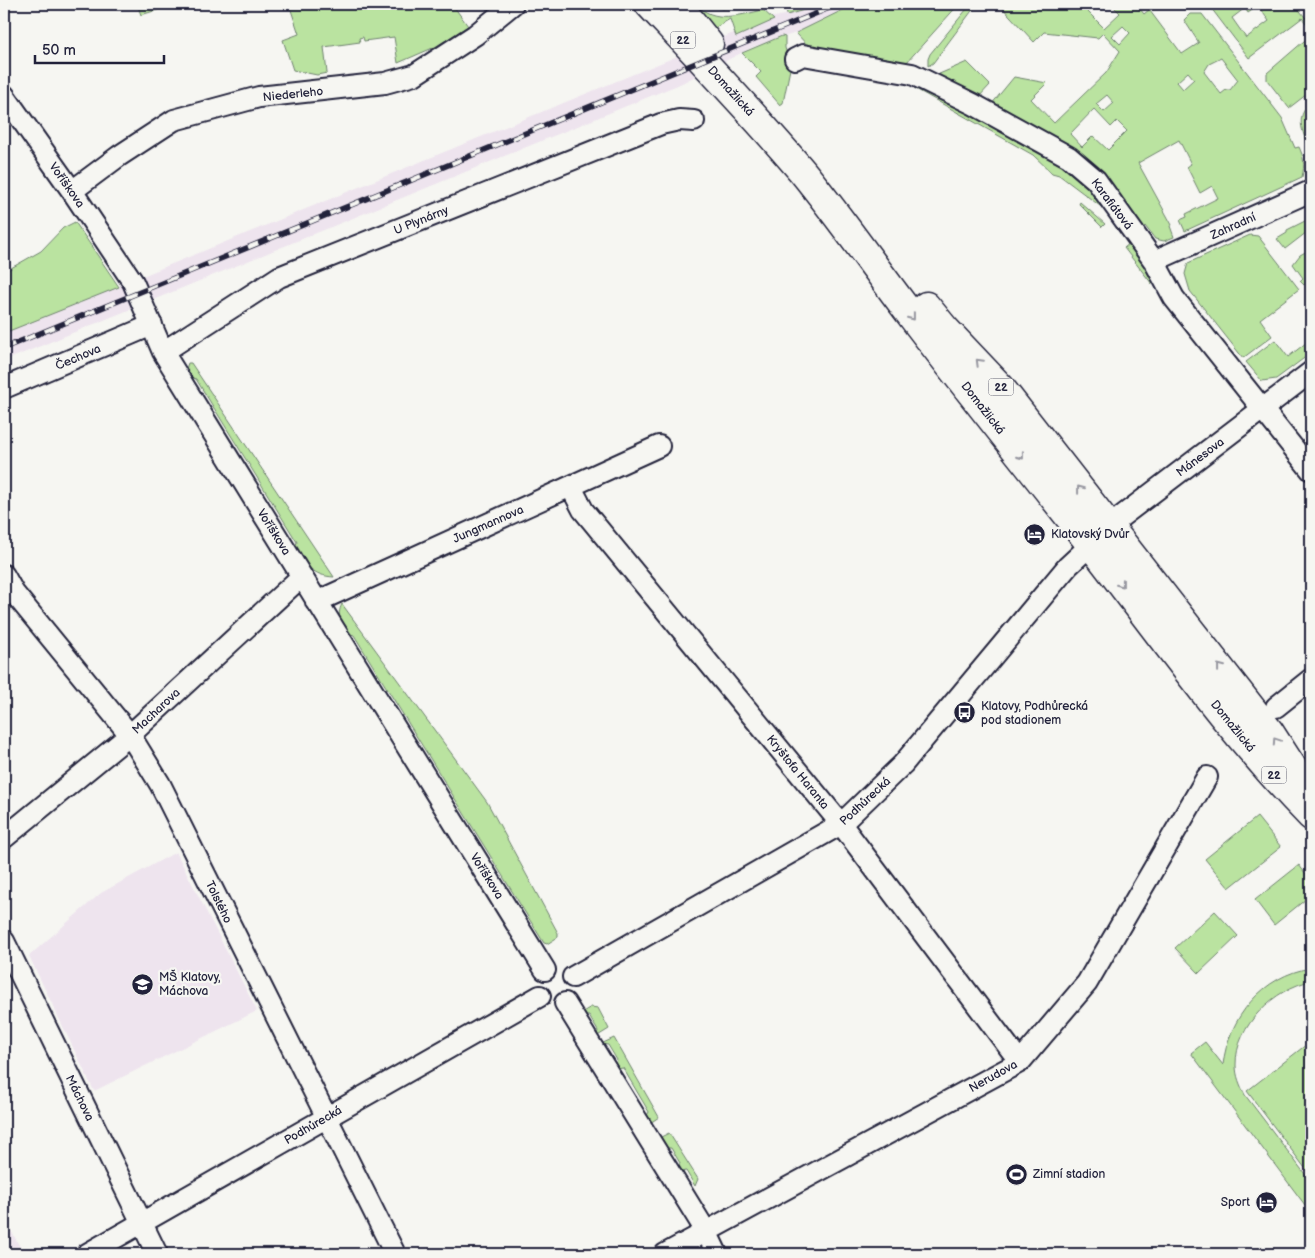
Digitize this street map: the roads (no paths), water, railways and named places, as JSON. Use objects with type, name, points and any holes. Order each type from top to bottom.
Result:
[{"type":"main road","name":"Domažlická","points":[[649,4],[718,76],[802,172],[864,249],[947,362],[1101,536],[1269,731],[1311,796]]},
{"type":"main road","name":"Domažlická","points":[[678,4],[730,72],[833,188],[945,330],[1001,388],[1238,733],[1287,791],[1311,816]]},
{"type":"street","name":"Niederleho","points":[[72,191],[119,156],[174,120],[259,97],[385,83],[414,75],[475,35],[513,4]]},
{"type":"street","name":"Karafiátová","points":[[794,59],[803,55],[912,74],[973,104],[1069,157],[1096,180],[1154,262],[1174,298],[1262,411],[1311,470]]},
{"type":"street","name":"Voříškova","points":[[4,95],[133,282],[163,352],[545,970]]},
{"type":"street","name":"U Plynárny","points":[[163,352],[279,277],[662,124],[679,120],[694,121]]},
{"type":"street","name":"Zahradní","points":[[1154,262],[1311,191]]},
{"type":"street","name":"Čechova","points":[[4,388],[152,325]]},
{"type":"street","name":"Mánesova","points":[[1101,536],[1311,372]]},
{"type":"street","name":"Jungmannova","points":[[316,602],[659,446]]},
{"type":"street","name":"Kryštofa Haranta","points":[[572,487],[583,510],[841,824],[1020,1062]]},
{"type":"street","name":"Podhůrecká","points":[[573,977],[841,824],[903,764],[1068,566],[1101,536]]},
{"type":"street","name":"Tolstého","points":[[4,575],[9,596],[130,735],[160,784],[395,1254]]},
{"type":"street","name":"Macharova","points":[[4,838],[130,735],[301,577]]},
{"type":"street","points":[[1276,707],[1311,679]]},
{"type":"street","name":"Nerudova","points":[[665,1254],[707,1233],[1020,1062],[1087,983],[1207,777]]},
{"type":"street","name":"Máchova","points":[[4,941],[157,1254]]},
{"type":"street","points":[[561,967],[573,977],[575,990],[565,1002],[551,1004],[540,996],[537,983],[545,970],[561,967]]},
{"type":"street","name":"Podhůrecká","points":[[87,1254],[540,996]]},
{"type":"street","points":[[565,1002],[707,1233],[716,1254]]},
{"type":"railway","points":[[4,348],[839,4]]},
{"type":"place","name":"Klatovský Dvůr","points":[[1035,534]]},
{"type":"place","name":"Klatovy, Podhůrecká pod stadionem","points":[[965,713]]},
{"type":"place","name":"MŠ Klatovy, Máchova","points":[[143,984]]},
{"type":"place","name":"Zimní stadion","points":[[1017,1174]]},
{"type":"place","name":"Sport","points":[[1266,1202]]}]
